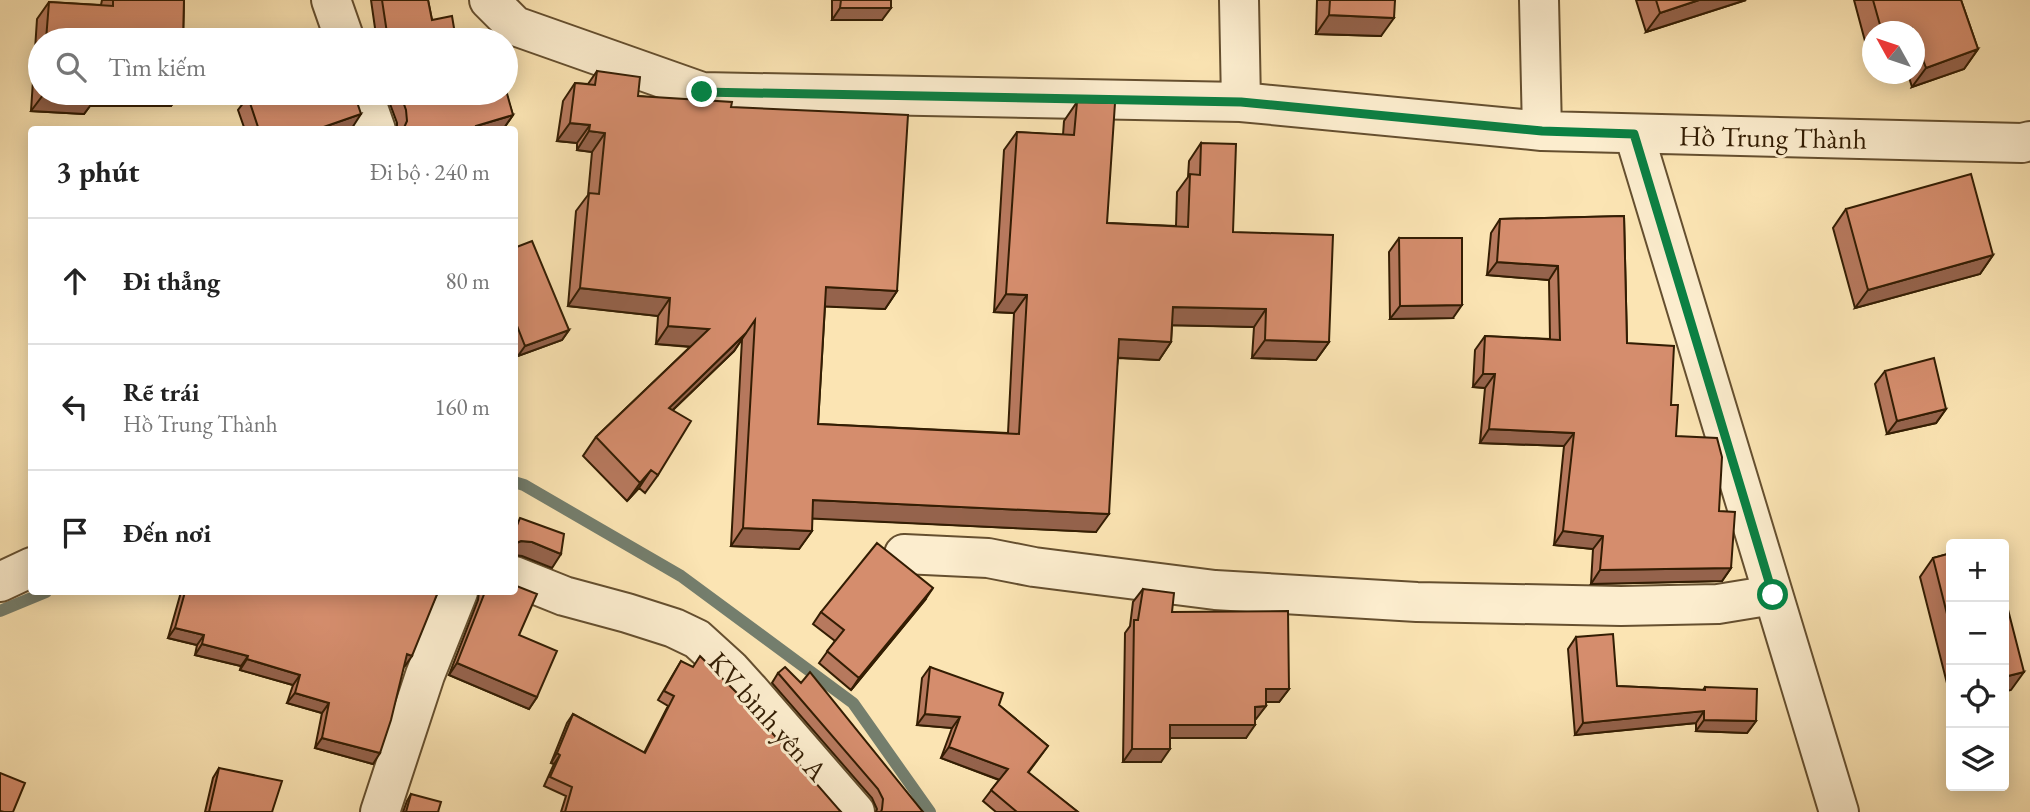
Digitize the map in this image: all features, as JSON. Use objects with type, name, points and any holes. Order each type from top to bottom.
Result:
[{"type":"street","points":[[331,0],[341,28]]},
{"type":"street","name":"Hồ Trung Thành","points":[[489,0],[515,26],[702,92],[1241,102],[1542,131],[2022,143],[2030,141]]},
{"type":"street","points":[[1239,0],[1241,102]]},
{"type":"street","points":[[1539,0],[1542,131]]},
{"type":"street","points":[[367,105],[375,126]]},
{"type":"street","points":[[1634,134],[1839,812]]},
{"type":"street","points":[[904,554],[988,558],[1034,567],[1215,590],[1417,601],[1621,606],[1718,604],[1773,595]]},
{"type":"street","points":[[0,582],[28,569]]},
{"type":"street","name":"KV bình yên A","points":[[518,578],[564,596],[674,628],[697,639],[730,668],[855,812]]},
{"type":"street","points":[[380,812],[425,675],[457,595]]},
{"type":"building","points":[[113,0],[184,0],[183,28],[47,28],[49,2],[113,6]]},
{"type":"building","points":[[382,0],[428,0],[432,20],[452,16],[454,28],[386,28]]},
{"type":"building","points":[[841,0],[891,0],[891,8],[840,8]]},
{"type":"building","points":[[1330,0],[1395,0],[1394,18],[1329,15]]},
{"type":"building","points":[[1656,0],[1699,0],[1660,13]]},
{"type":"building","points":[[1873,0],[1961,0],[1978,49],[1926,68],[1925,21],[1879,21]]},
{"type":"building","points":[[597,71],[640,77],[638,96],[732,102],[731,107],[908,115],[897,291],[826,287],[818,424],[1019,434],[1027,295],[1006,294],[1017,132],[1074,135],[1077,102],[1115,103],[1107,223],[1188,227],[1190,174],[1200,175],[1201,143],[1236,144],[1233,232],[1333,235],[1329,342],[1265,340],[1266,309],[1173,307],[1171,342],[1119,339],[1109,514],[813,500],[812,531],[743,528],[755,320],[746,333],[669,408],[691,421],[658,475],[651,470],[640,483],[596,437],[709,329],[668,326],[670,298],[580,288],[589,193],[599,194],[605,133],[589,131],[590,125],[570,123],[575,83],[595,85]]},
{"type":"building","points":[[251,105],[358,105],[361,114],[326,126],[258,126]]},
{"type":"building","points":[[404,105],[510,105],[513,115],[476,126],[405,126]]},
{"type":"building","points":[[1971,174],[1993,255],[1868,290],[1846,209]]},
{"type":"building","points":[[1624,216],[1627,343],[1674,346],[1671,405],[1678,405],[1676,436],[1717,438],[1722,457],[1719,511],[1735,512],[1731,568],[1600,570],[1603,536],[1563,531],[1574,433],[1489,429],[1495,374],[1483,374],[1485,336],[1560,340],[1558,266],[1497,262],[1500,219]]},
{"type":"building","points":[[1399,238],[1462,238],[1462,305],[1400,306]]},
{"type":"building","points":[[532,241],[569,330],[525,346],[518,328],[518,246]]},
{"type":"building","points":[[1934,358],[1946,409],[1897,421],[1885,371]]},
{"type":"building","points":[[520,518],[564,534],[561,554],[532,542],[518,542]]},
{"type":"building","points":[[877,543],[933,588],[859,678],[827,651],[844,630],[821,612]]},
{"type":"building","points":[[1946,554],[1946,610],[1933,558]]},
{"type":"building","points":[[518,587],[537,594],[519,635],[557,651],[537,697],[457,663],[484,595],[518,595]]},
{"type":"building","points":[[1143,589],[1174,593],[1172,612],[1288,611],[1289,689],[1266,689],[1266,706],[1255,707],[1255,725],[1170,725],[1170,749],[1132,749],[1134,620],[1138,620]]},
{"type":"building","points":[[184,595],[437,595],[412,656],[407,654],[380,753],[322,738],[329,703],[295,693],[300,675],[247,659],[248,656],[202,644],[204,635],[175,628]]},
{"type":"building","points":[[2009,614],[2024,672],[2009,676]]},
{"type":"building","points":[[1613,634],[1617,686],[1705,690],[1705,687],[1757,689],[1756,721],[1704,720],[1704,711],[1583,723],[1576,637]]},
{"type":"building","points":[[700,656],[740,696],[841,812],[565,812],[572,787],[550,777],[573,714],[645,753],[674,696],[664,691],[681,661],[693,667]]},
{"type":"building","points":[[785,667],[801,683],[810,672],[923,812],[881,812],[883,799],[878,789],[778,673]]},
{"type":"building","points":[[930,667],[1003,693],[999,705],[1048,746],[1028,772],[1078,812],[1017,812],[991,790],[1008,769],[949,747],[960,717],[925,714]]},
{"type":"building","points":[[219,768],[282,781],[272,812],[209,812]]},
{"type":"building","points":[[0,773],[25,783],[13,812],[0,811]]},
{"type":"building","points":[[411,794],[441,802],[438,812],[406,812]]},
{"type":"waterway","points":[[518,483],[681,576],[853,703],[930,812]]},
{"type":"waterway","points":[[0,611],[39,595]]},
{"type":"route","points":[[702,92],[1241,102],[1542,131],[1634,134],[1773,595]]}]
